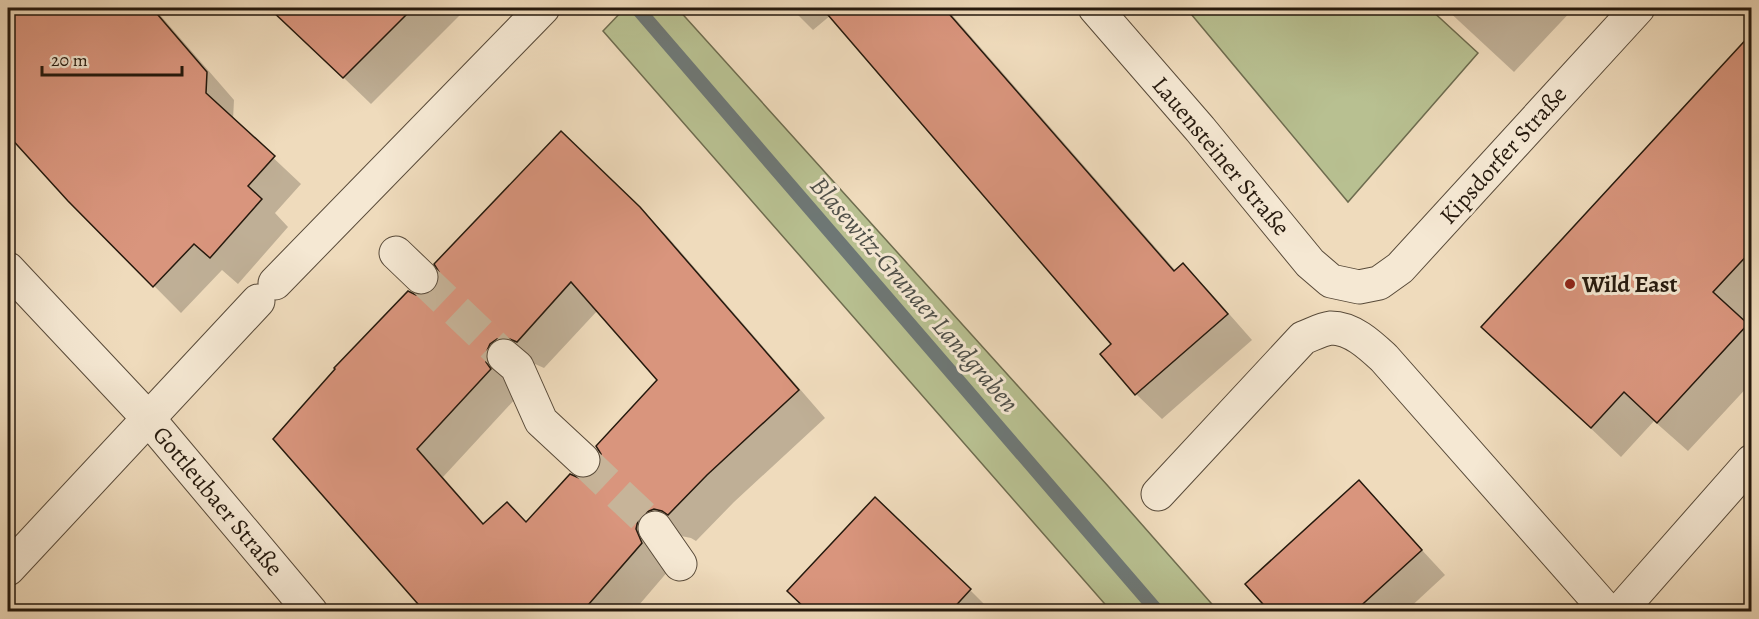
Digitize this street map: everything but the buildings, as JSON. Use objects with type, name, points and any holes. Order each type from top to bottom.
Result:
[{"type":"street","points":[[8,569],[147,417],[266,292],[543,8]]},
{"type":"street","name":"Lauensteiner Straße","points":[[1095,8],[1207,138],[1310,263],[1330,281],[1359,287]]},
{"type":"street","name":"Kipsdorfer Straße","points":[[1359,287],[1379,283],[1400,268],[1638,8]]},
{"type":"street","points":[[396,253],[421,277]]},
{"type":"street","name":"Gottleubaer Straße","points":[[13,285],[147,417],[312,612]]},
{"type":"street","points":[[1158,494],[1304,338],[1330,328],[1352,334],[1368,343],[1384,358],[1608,612]]},
{"type":"street","points":[[504,356],[517,367],[541,421],[583,460]]},
{"type":"street","points":[[1619,612],[1752,461]]},
{"type":"street","points":[[655,528],[680,564]]},
{"type":"green space","points":[[625,8],[677,8],[1218,611],[1111,611],[603,31]]},
{"type":"green space","points":[[1186,8],[1429,8],[1478,53],[1348,202]]},
{"type":"waterway","name":"Blasewitz‐Grunaer Landgraben","points":[[637,8],[1158,612]]},
{"type":"tunnel","points":[[421,277],[504,356]]},
{"type":"tunnel","points":[[583,460],[655,528]]},
{"type":"place","name":"Wild East","points":[[1570,284]]}]
